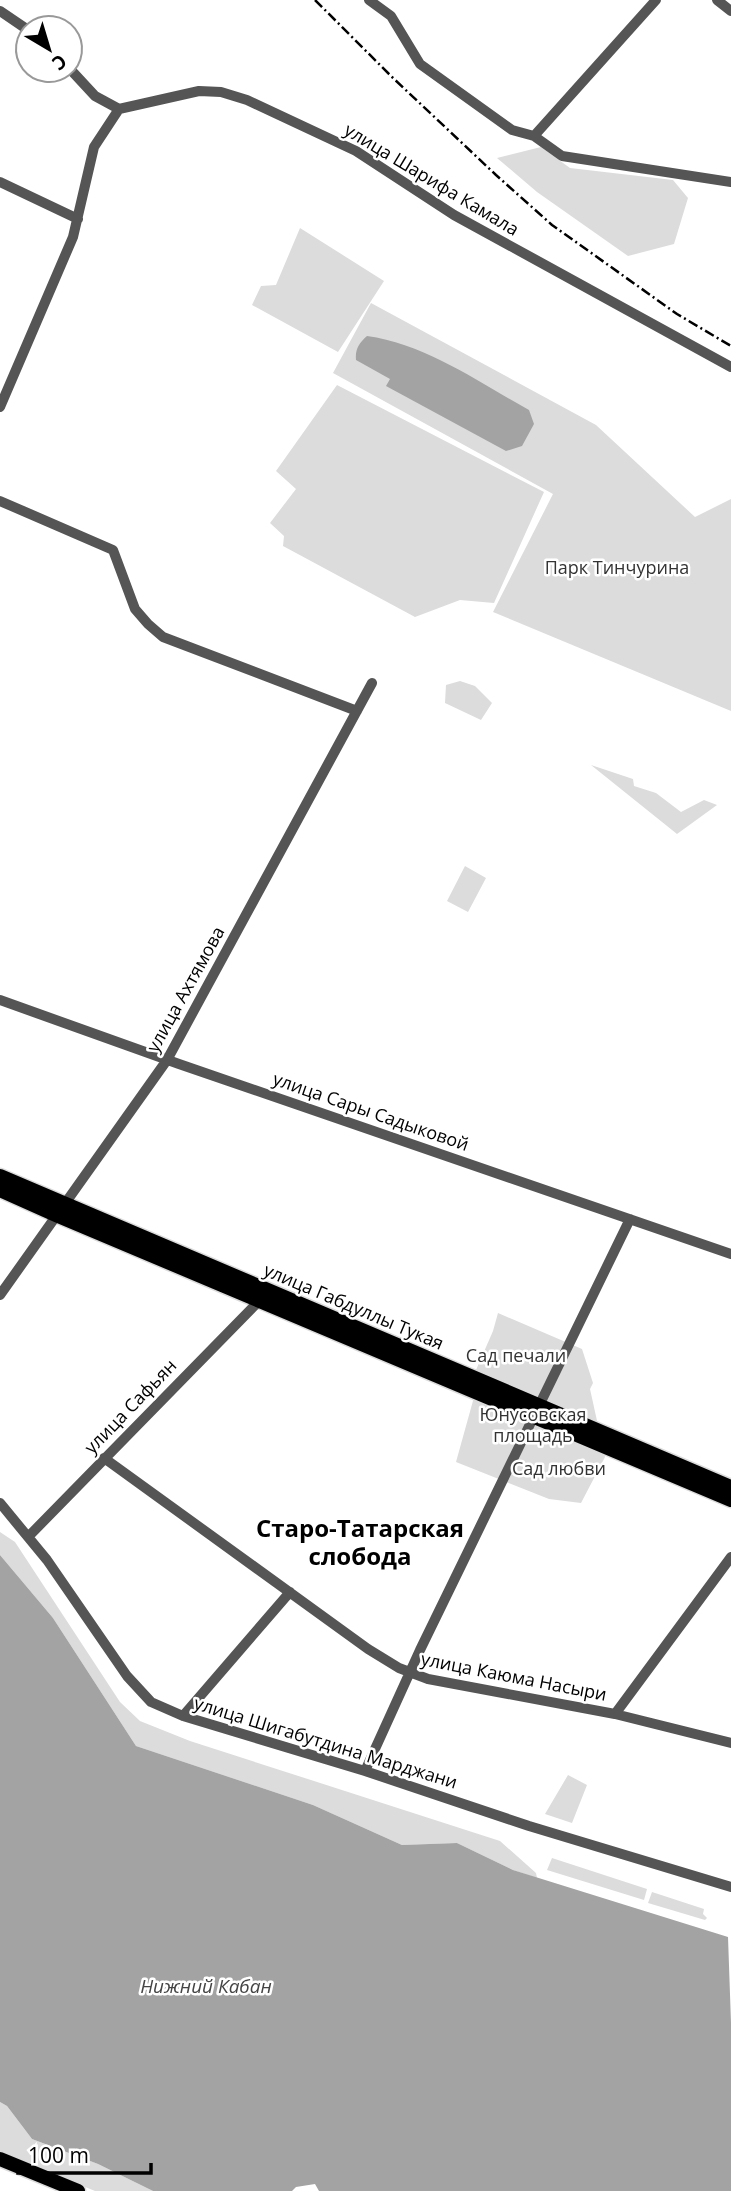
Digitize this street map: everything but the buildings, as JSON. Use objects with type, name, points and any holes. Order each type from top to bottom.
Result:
[{"type":"main road","name":"улица Габдуллы Тукая","points":[[0,1177],[59,1210]]},
{"type":"main road","name":"улица Габдуллы Тукая","points":[[0,1190],[59,1210],[264,1296],[537,1412],[731,1500]]},
{"type":"main road","name":"улица Габдуллы Тукая","points":[[537,1412],[731,1487]]},
{"type":"main road","points":[[0,2159],[78,2191]]},
{"type":"main road","points":[[0,2167],[56,2191]]},
{"type":"street","points":[[369,0],[391,16],[419,64],[512,130],[534,136],[562,156],[731,182]]},
{"type":"street","points":[[534,136],[656,0]]},
{"type":"street","points":[[718,0],[731,11]]},
{"type":"street","points":[[0,407],[73,237],[94,147],[119,109],[95,96],[84,84]]},
{"type":"street","name":"улица Шарифа Камала","points":[[119,109],[199,91],[221,92],[247,100],[356,151],[454,215],[731,367]]},
{"type":"street","points":[[0,181],[78,219]]},
{"type":"street","points":[[0,501],[113,550],[135,609],[163,637],[357,711]]},
{"type":"street","name":"улица Ахтямова","points":[[0,1294],[167,1060],[372,683]]},
{"type":"street","name":"улица Сары Садыковой","points":[[0,1000],[731,1254]]},
{"type":"street","points":[[365,1771],[420,1650],[630,1219]]},
{"type":"street","name":"улица Сафьян","points":[[28,1537],[264,1296]]},
{"type":"street","name":"улица Каюма Насыри","points":[[104,1458],[369,1649],[409,1673],[428,1679],[615,1714],[729,1742]]},
{"type":"street","name":"улица Шигабутдина Марджани","points":[[0,1503],[28,1537],[137,1689],[151,1702],[183,1716],[365,1771],[529,1826],[731,1886]]},
{"type":"street","points":[[615,1714],[731,1557]]},
{"type":"street","points":[[183,1716],[290,1592]]},
{"type":"green space","points":[[541,147],[570,168],[673,180],[688,198],[674,244],[628,256],[537,192],[497,158]]},
{"type":"green space","points":[[300,228],[384,281],[338,352],[252,305],[261,286],[276,285]]},
{"type":"green space","name":"Парк Тинчурина","points":[[371,303],[596,425],[695,517],[731,499],[731,711],[493,612],[553,494],[333,373]]},
{"type":"green space","points":[[337,385],[544,492],[494,603],[460,600],[415,617],[283,546],[284,536],[270,523],[296,489],[276,471]]},
{"type":"green space","points":[[460,681],[475,686],[492,703],[481,720],[445,703],[446,685]]},
{"type":"green space","points":[[591,765],[633,779],[634,786],[656,793],[681,812],[704,800],[717,805],[677,834]]},
{"type":"green space","points":[[465,866],[486,878],[468,912],[447,901]]},
{"type":"green space","name":"Юнусовская площадь","points":[[498,1313],[582,1349],[593,1383],[590,1389],[605,1457],[581,1503],[549,1499],[456,1462],[481,1372],[476,1370]]},
{"type":"green space","points":[[0,1532],[15,1542],[120,1702],[140,1721],[190,1741],[500,1841],[536,1873],[537,1878],[513,1870],[457,1843],[402,1845],[313,1805],[136,1746],[53,1618],[0,1555]]},
{"type":"green space","points":[[568,1775],[587,1785],[572,1823],[545,1814]]},
{"type":"green space","points":[[552,1858],[647,1889],[644,1900],[547,1870]]},
{"type":"green space","points":[[652,1892],[704,1909],[703,1914],[707,1918],[705,1920],[648,1903]]},
{"type":"green space","points":[[0,2102],[7,2106],[32,2139],[98,2164],[153,2191],[95,2191],[0,2152]]},
{"type":"water","points":[[367,336],[389,340],[431,356],[529,410],[534,424],[522,446],[506,451],[386,386],[390,379],[356,360],[358,346]]},
{"type":"water","name":"Нижний Кабан","points":[[0,1555],[53,1618],[136,1746],[313,1805],[402,1845],[457,1843],[513,1870],[728,1937],[731,2191],[319,2191],[315,2184],[296,2187],[292,2191],[153,2191],[98,2164],[32,2139],[7,2106],[0,2102]]},
{"type":"tram line","points":[[0,1185],[731,1494]]},
{"type":"railway","points":[[315,0],[393,78],[552,225],[677,314],[731,346]]},
{"type":"district","name":"Старо-Татарская слобода","points":[[360,1541]]},
{"type":"park label","name":"Сад печали","points":[[516,1355]]},
{"type":"park label","name":"Сад любви","points":[[559,1468]]}]
